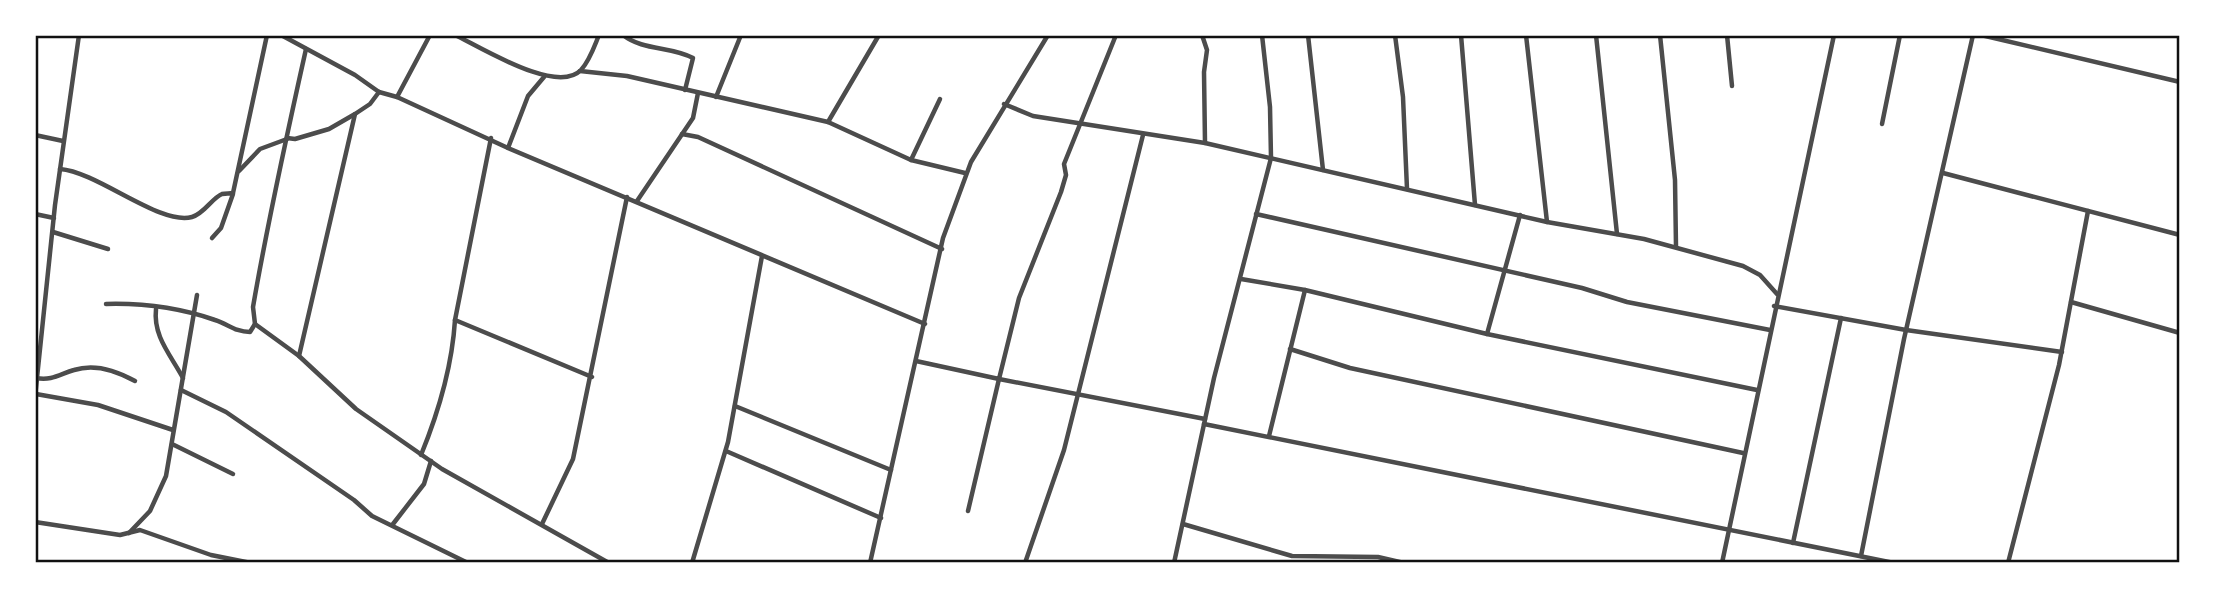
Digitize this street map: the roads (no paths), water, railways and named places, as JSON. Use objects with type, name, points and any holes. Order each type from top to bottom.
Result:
[{"type":"street","points":[[79,35],[54,218],[35,396],[98,405],[173,430]]},
{"type":"street","points":[[212,238],[221,228],[239,172],[246,122],[267,35]]},
{"type":"street","points":[[281,35],[379,92],[397,97],[465,130],[491,138],[508,148],[925,324]]},
{"type":"street","points":[[397,97],[430,35]]},
{"type":"street","points":[[455,35],[544,76],[564,79],[580,71],[627,76],[828,122],[911,160],[965,173]]},
{"type":"street","points":[[580,71],[599,35]]},
{"type":"street","points":[[623,35],[645,46],[682,52],[693,58],[685,90]]},
{"type":"street","points":[[716,97],[741,35]]},
{"type":"street","points":[[828,122],[879,35]]},
{"type":"street","points":[[870,563],[942,249],[965,173],[1004,104],[1048,35]]},
{"type":"street","points":[[968,511],[1018,298],[1061,192],[1066,175],[1064,164],[1079,123],[1116,35]]},
{"type":"street","points":[[1202,35],[1207,50],[1204,72],[1205,143]]},
{"type":"street","points":[[1174,563],[1205,421],[1271,158],[1270,107],[1262,35]]},
{"type":"street","points":[[1308,35],[1323,170]]},
{"type":"street","points":[[1395,35],[1404,97],[1407,189]]},
{"type":"street","points":[[1461,35],[1475,205]]},
{"type":"street","points":[[1526,35],[1547,222]]},
{"type":"street","points":[[1596,35],[1617,234]]},
{"type":"street","points":[[1660,35],[1675,180],[1676,247]]},
{"type":"street","points":[[1727,35],[1732,86]]},
{"type":"street","points":[[1722,563],[1774,306],[1834,35]]},
{"type":"street","points":[[1882,124],[1900,35]]},
{"type":"street","points":[[1861,556],[1906,330],[1973,35]]},
{"type":"street","points":[[1981,35],[2180,82]]},
{"type":"street","points":[[106,304],[142,303],[156,309],[216,320],[239,332],[250,332],[255,324],[253,307],[287,139],[290,107],[306,48]]},
{"type":"street","points":[[508,148],[528,96],[544,76]]},
{"type":"street","points":[[239,172],[260,149],[329,129],[370,104],[379,92]]},
{"type":"street","points":[[636,201],[693,118],[698,93]]},
{"type":"street","points":[[911,160],[940,99]]},
{"type":"street","points":[[1004,104],[1033,116],[1205,143],[1547,222],[1676,247],[1742,266],[1759,275],[1777,294]]},
{"type":"street","points":[[299,356],[355,114]]},
{"type":"street","points":[[682,134],[698,137],[942,249]]},
{"type":"street","points":[[35,135],[64,141]]},
{"type":"street","points":[[1025,563],[1048,504],[1143,135]]},
{"type":"street","points":[[421,455],[439,411],[453,351],[455,320],[491,138]]},
{"type":"street","points":[[60,169],[72,170],[176,219],[194,217],[222,194],[233,193]]},
{"type":"street","points":[[1943,173],[2180,235]]},
{"type":"street","points":[[542,524],[573,459],[627,197]]},
{"type":"street","points":[[2008,563],[2062,352],[2088,211]]},
{"type":"street","points":[[35,214],[54,218]]},
{"type":"street","points":[[1255,214],[1628,302],[1770,330]]},
{"type":"street","points":[[1488,334],[1520,215]]},
{"type":"street","points":[[53,232],[108,249]]},
{"type":"street","points":[[692,563],[726,451],[762,256]]},
{"type":"street","points":[[1241,279],[1306,290],[1488,334],[1757,390]]},
{"type":"street","points":[[1269,436],[1306,290]]},
{"type":"street","points":[[129,533],[150,511],[166,476],[197,295]]},
{"type":"street","points":[[2071,302],[2180,332]]},
{"type":"street","points":[[1774,306],[1906,330],[2062,352]]},
{"type":"street","points":[[156,309],[159,338],[183,378]]},
{"type":"street","points":[[1793,543],[1841,318]]},
{"type":"street","points":[[455,320],[592,377]]},
{"type":"street","points":[[35,324],[43,325]]},
{"type":"street","points":[[255,324],[299,356],[356,409],[421,455],[609,563]]},
{"type":"street","points":[[1290,349],[1350,368],[1743,453]]},
{"type":"street","points":[[916,361],[1269,436],[1895,563]]},
{"type":"street","points":[[36,378],[48,381],[72,370],[98,369],[116,370],[135,382]]},
{"type":"street","points":[[181,390],[226,412],[354,500],[364,511],[468,563]]},
{"type":"street","points":[[735,406],[891,470]]},
{"type":"street","points":[[172,444],[233,474]]},
{"type":"street","points":[[726,451],[881,518]]},
{"type":"street","points":[[393,524],[424,484],[430,461]]},
{"type":"street","points":[[35,522],[129,533],[140,530],[211,555],[251,563]]},
{"type":"street","points":[[1183,524],[1292,556],[1378,557],[1404,563]]}]
